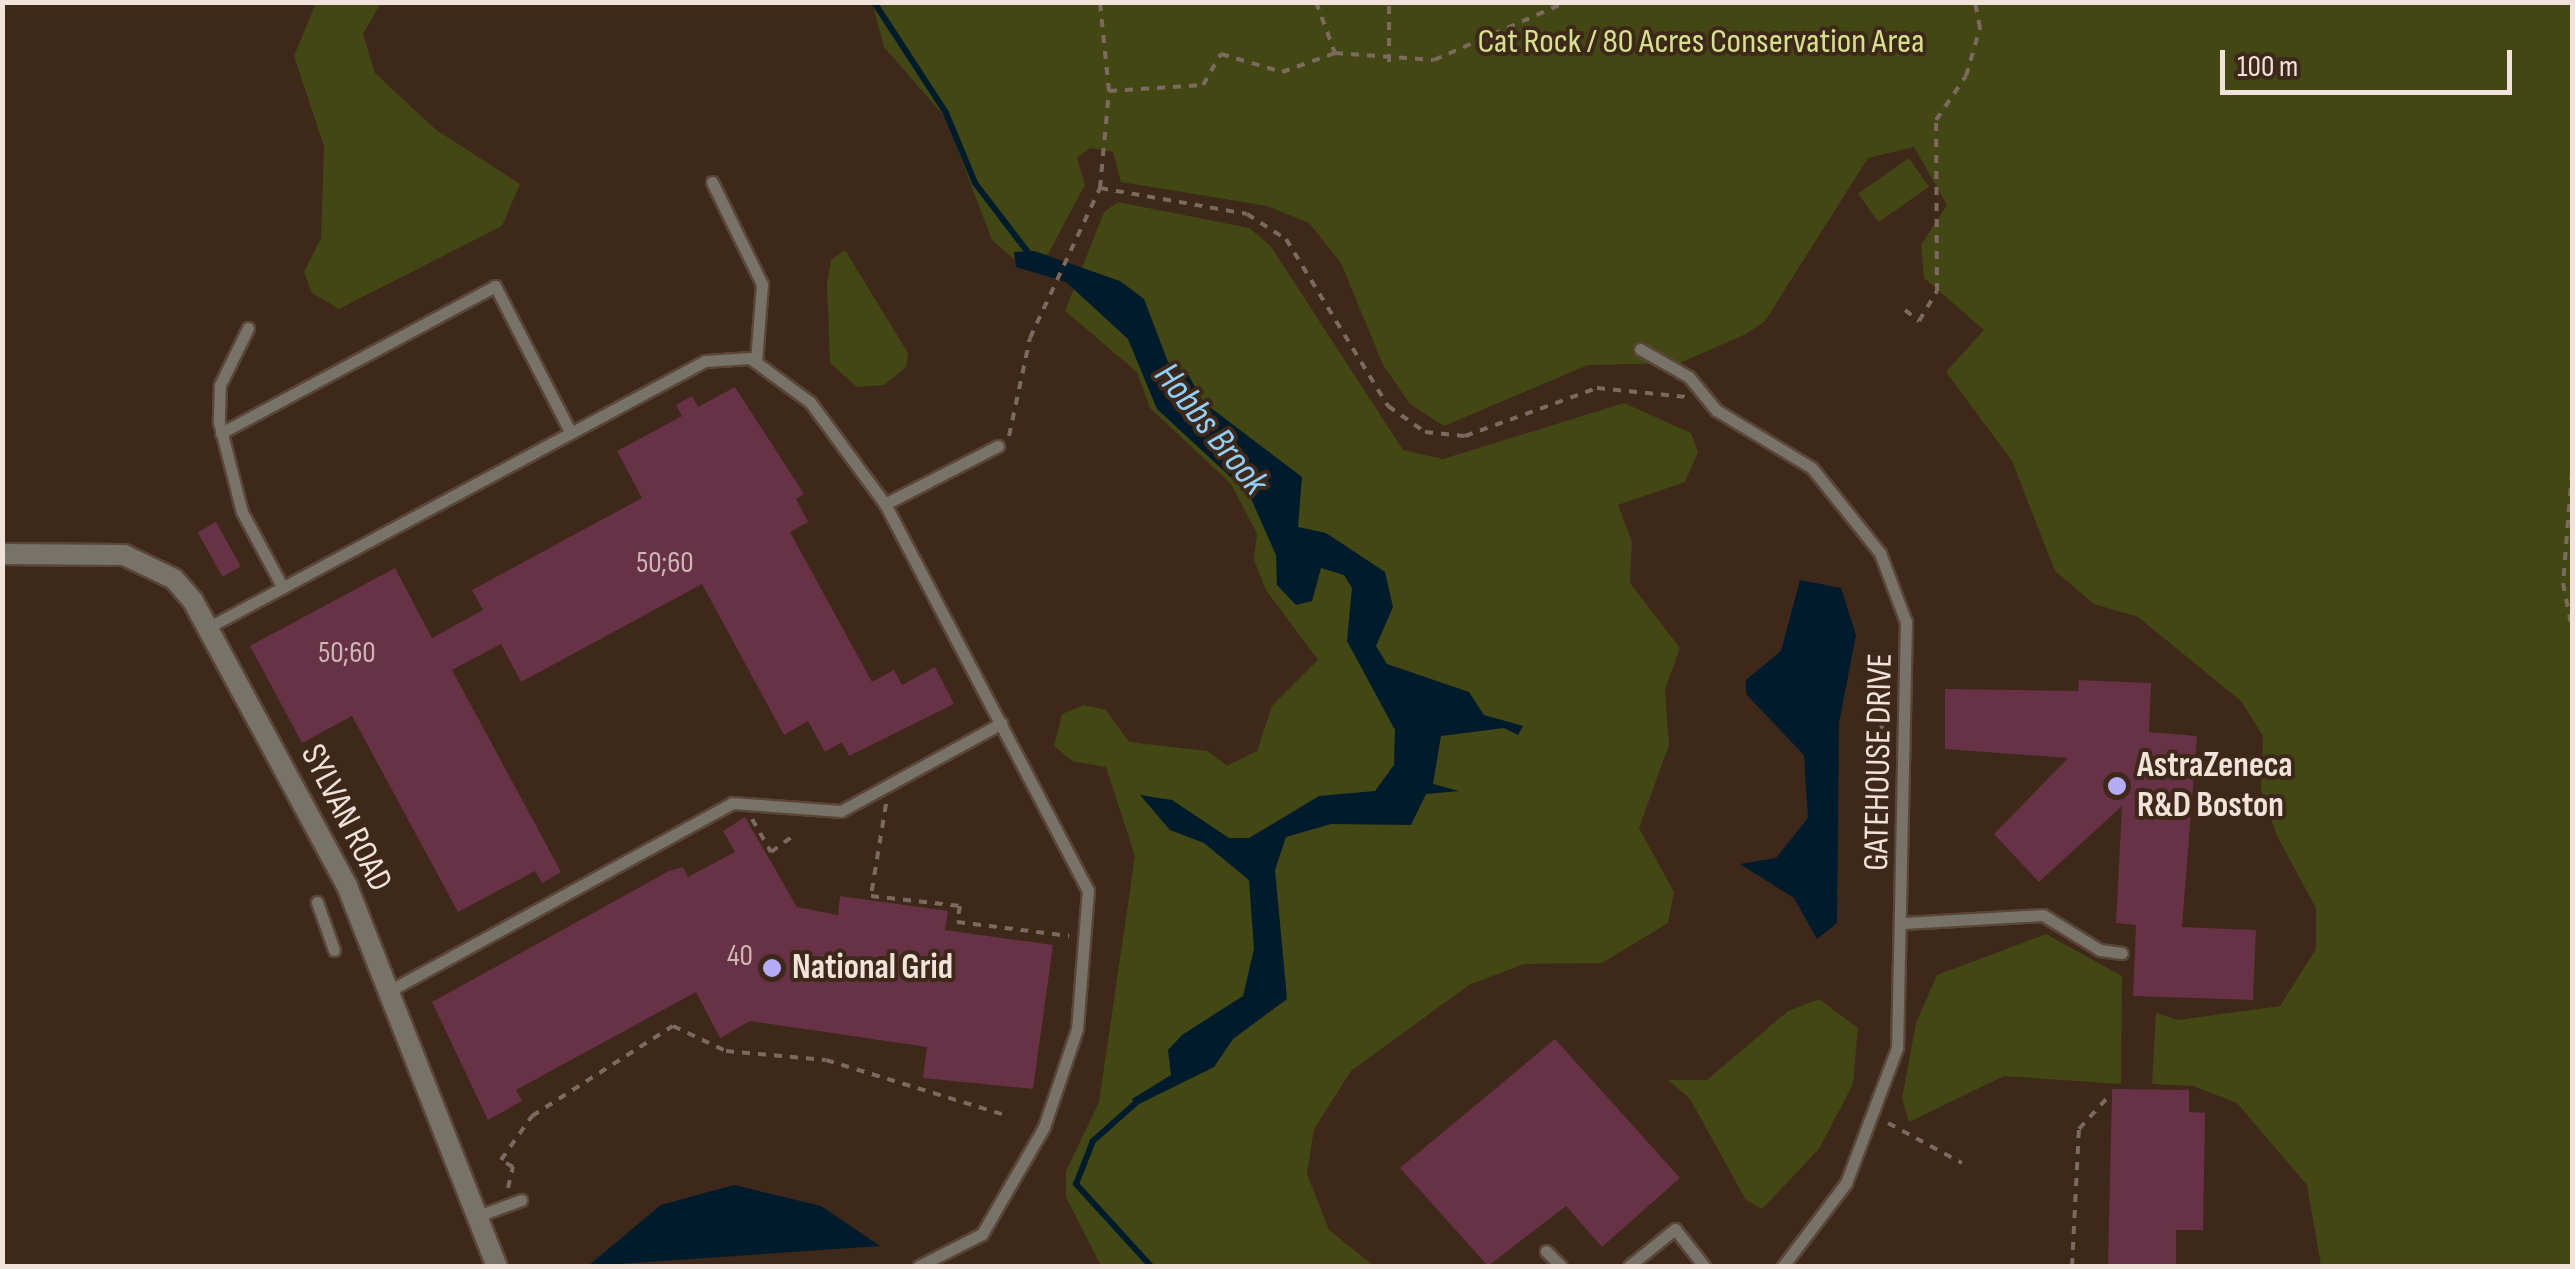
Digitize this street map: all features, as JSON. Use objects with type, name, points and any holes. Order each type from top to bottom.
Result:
[{"type":"street","name":"SYLVAN ROAD","points":[[2,554],[149,563],[209,627],[334,856],[496,1266]]},
{"type":"lane","points":[[712,182],[762,284],[756,362]]},
{"type":"lane","points":[[221,433],[495,286],[572,432]]},
{"type":"lane","points":[[248,328],[220,385],[221,433],[242,512],[283,588]]},
{"type":"lane","name":"GATEHOUSE DRIVE","points":[[1640,348],[1812,468],[1863,524],[1901,596],[1911,656],[1902,1013],[1884,1097],[1846,1183],[1783,1266]]},
{"type":"lane","points":[[209,627],[705,361],[756,362],[818,412],[884,504],[1078,858],[1090,939],[1063,1080],[1014,1188],[965,1249],[919,1266]]},
{"type":"lane","points":[[884,504],[998,446]]},
{"type":"lane","points":[[389,991],[732,803],[770,800],[818,815],[889,784],[1002,724]]},
{"type":"lane","points":[[318,902],[334,950]]},
{"type":"lane","points":[[1904,923],[2043,914],[2100,950],[2122,953]]},
{"type":"lane","points":[[478,1216],[521,1200]]},
{"type":"lane","points":[[1630,1266],[1674,1229],[1704,1266]]},
{"type":"lane","points":[[1546,1251],[1561,1266]]},
{"type":"path","points":[[998,446],[1018,420],[1030,338],[1100,188],[1110,90],[1100,2]]},
{"type":"path","points":[[1316,2],[1335,54]]},
{"type":"path","points":[[1389,2],[1389,62]]},
{"type":"path","points":[[1110,90],[1202,85],[1221,54],[1282,72],[1335,54],[1389,62],[1434,60],[1566,2]]},
{"type":"path","points":[[1905,310],[1919,322],[1938,291],[1936,120],[1966,76],[1980,28],[1975,2]]},
{"type":"path","points":[[1100,188],[1247,214],[1286,239],[1388,406],[1426,432],[1465,436],[1597,388],[1701,393]]},
{"type":"path","points":[[2572,277],[2572,304]]},
{"type":"path","points":[[2572,472],[2564,583],[2572,629]]},
{"type":"path","points":[[1894,746],[1883,742],[1876,712],[1878,689],[1896,670]]},
{"type":"path","points":[[889,784],[870,896],[960,906],[958,922],[1090,939]]},
{"type":"path","points":[[739,818],[749,814],[770,852],[793,836]]},
{"type":"path","points":[[500,1194],[513,1167],[501,1160],[506,1147],[532,1116],[673,1026],[726,1051],[826,1060],[1008,1116]]},
{"type":"path","points":[[2072,1266],[2079,1129],[2108,1097]]},
{"type":"path","points":[[1888,1124],[1962,1164]]},
{"type":"green space","name":"Cat Rock / 80 Acres Conservation Area","points":[[872,2],[2572,3],[2572,1266],[2321,1266],[2307,1185],[2237,1103],[2193,1086],[2152,1084],[2156,1013],[2178,1020],[2280,1006],[2316,949],[2316,908],[2277,836],[2261,791],[2263,736],[2241,701],[2138,617],[2094,604],[2055,571],[2012,461],[1946,372],[1984,330],[1924,278],[1921,245],[1947,205],[1914,147],[1868,158],[1765,321],[1746,334],[1680,363],[1588,365],[1444,426],[1410,404],[1383,365],[1341,263],[1309,223],[1267,206],[1121,182],[1113,152],[1090,148],[1077,158],[1085,185],[1048,254],[1015,260],[992,240],[945,117],[884,47]]},
{"type":"green space","points":[[316,3],[381,3],[363,34],[375,73],[435,129],[520,184],[502,226],[339,309],[312,293],[304,272],[321,238],[324,146],[294,56]]},
{"type":"green space","points":[[1909,158],[1929,187],[1878,222],[1858,194]]},
{"type":"green space","points":[[1118,202],[1249,228],[1270,245],[1403,450],[1443,459],[1624,403],[1691,433],[1698,452],[1685,482],[1618,505],[1632,541],[1630,583],[1680,648],[1665,689],[1669,745],[1639,828],[1674,892],[1668,923],[1602,963],[1524,964],[1469,985],[1351,1071],[1314,1129],[1307,1174],[1329,1230],[1374,1266],[1101,1266],[1066,1197],[1066,1171],[1099,1102],[1135,856],[1106,767],[1072,761],[1054,746],[1062,714],[1084,705],[1106,710],[1129,742],[1208,751],[1227,766],[1257,751],[1272,706],[1318,660],[1266,590],[1254,560],[1257,534],[1231,484],[1150,408],[1137,372],[1065,311],[1104,212]]},
{"type":"green space","points":[[845,250],[908,353],[906,367],[884,385],[857,387],[830,363],[827,283],[831,260]]},
{"type":"green space","points":[[2046,934],[2122,976],[2121,1084],[2004,1076],[1909,1122],[1902,1099],[1916,1023],[1937,975]]},
{"type":"green space","points":[[1819,999],[1858,1028],[1853,1084],[1819,1149],[1762,1209],[1746,1200],[1690,1099],[1668,1080],[1707,1080],[1788,1011]]},
{"type":"water","points":[[1034,251],[1120,281],[1144,299],[1168,362],[1188,374],[1203,402],[1302,477],[1298,527],[1326,533],[1385,572],[1393,607],[1376,646],[1387,664],[1469,692],[1484,715],[1523,726],[1518,735],[1504,728],[1441,736],[1433,784],[1459,791],[1426,794],[1411,825],[1331,824],[1286,837],[1275,870],[1287,999],[1233,1039],[1214,1067],[1135,1106],[1132,1099],[1171,1075],[1168,1050],[1182,1035],[1243,996],[1254,949],[1249,880],[1204,843],[1170,830],[1140,795],[1172,800],[1229,838],[1249,838],[1319,796],[1375,791],[1394,765],[1395,730],[1347,641],[1352,588],[1344,575],[1321,568],[1312,601],[1296,605],[1277,585],[1276,555],[1249,494],[1157,409],[1128,339],[1066,282],[1016,267],[1014,252]]},
{"type":"water","points":[[1800,580],[1841,588],[1856,635],[1839,723],[1837,923],[1817,939],[1794,898],[1740,864],[1776,858],[1808,818],[1804,755],[1746,694],[1746,680],[1781,651]]},
{"type":"water","points":[[734,1185],[821,1206],[880,1246],[588,1266],[661,1205]]},
{"type":"building","points":[[735,387],[804,494],[796,499],[808,522],[790,532],[872,682],[894,670],[902,685],[935,667],[954,704],[849,756],[842,742],[825,752],[808,721],[784,735],[702,584],[521,682],[501,644],[452,670],[561,872],[542,883],[535,871],[458,912],[352,716],[302,743],[250,646],[395,568],[432,638],[483,610],[472,590],[642,498],[617,451],[682,416],[676,405],[692,396],[698,407]]},
{"type":"building","points":[[216,522],[241,567],[222,577],[198,532]]},
{"type":"building","name":"AstraZeneca R&D Boston","points":[[2079,680],[2151,683],[2149,732],[2197,736],[2182,927],[2256,930],[2253,1000],[2133,996],[2136,925],[2116,923],[2122,806],[2039,882],[1994,834],[2068,758],[1945,749],[1945,689],[2078,691]]},
{"type":"building","name":"National Grid","points":[[745,817],[797,907],[838,915],[840,896],[948,911],[945,930],[1053,945],[1033,1089],[923,1078],[927,1047],[750,1021],[720,1038],[696,992],[516,1090],[522,1101],[488,1120],[432,1002],[669,871],[683,867],[688,877],[735,852],[723,831]]},
{"type":"building","points":[[1555,1039],[1680,1178],[1602,1247],[1566,1206],[1488,1266],[1400,1168]]},
{"type":"building","points":[[2112,1089],[2189,1090],[2189,1112],[2205,1113],[2203,1230],[2176,1230],[2176,1266],[2108,1266]]},
{"type":"waterway","name":"Hobbs Brook","points":[[874,2],[946,113],[975,183],[1030,255]]},
{"type":"waterway","points":[[1139,1100],[1093,1141],[1076,1184],[1151,1266]]},
{"type":"place","name":"AstraZeneca R&D Boston","points":[[2117,786]]},
{"type":"place","name":"National Grid","points":[[772,968]]}]
